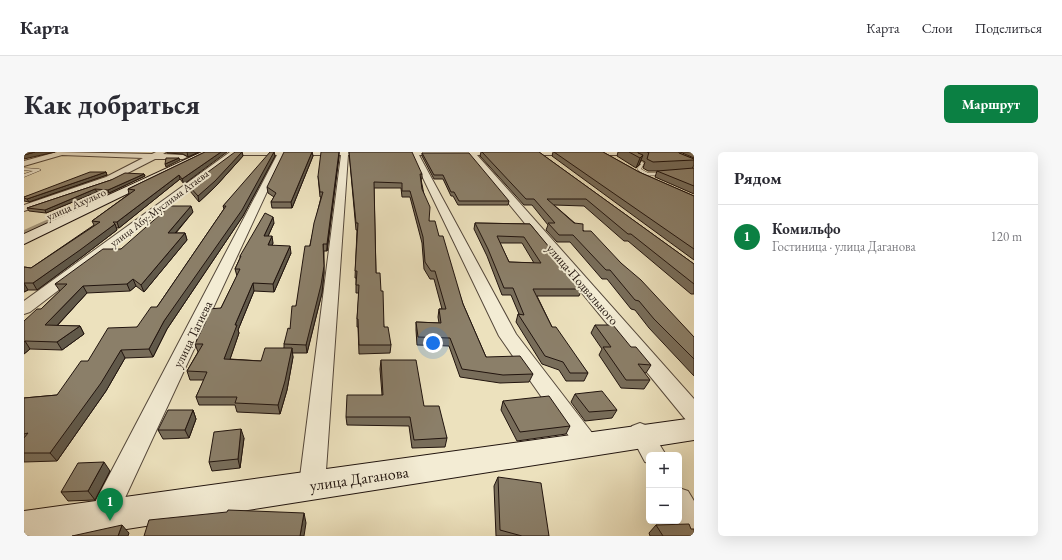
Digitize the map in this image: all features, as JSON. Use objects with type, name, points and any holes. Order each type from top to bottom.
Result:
[{"type":"main road","points":[[24,240],[209,152]]},
{"type":"main road","name":"улица Ахульго","points":[[46,217],[188,154]]},
{"type":"main road","name":"улица Даганова","points":[[646,441],[694,425]]},
{"type":"main road","name":"улица Даганова","points":[[24,528],[103,514],[312,482],[587,443],[646,441],[694,429]]},
{"type":"main road","name":"улица Даганова","points":[[24,522],[103,514]]},
{"type":"street","points":[[85,155],[97,152]]},
{"type":"street","points":[[600,152],[623,166],[660,184]]},
{"type":"street","points":[[24,164],[63,153],[85,155],[188,154]]},
{"type":"street","name":"улица Абу-Муслима Атаева","points":[[24,309],[225,158],[234,153],[647,153]]},
{"type":"street","name":"улица Тагиева","points":[[103,514],[282,153]]},
{"type":"street","points":[[312,482],[345,153]]},
{"type":"street","points":[[414,153],[488,301],[508,336],[587,443]]},
{"type":"street","name":"улица Подвального","points":[[464,153],[694,414]]},
{"type":"street","points":[[539,153],[552,162]]},
{"type":"street","points":[[24,208],[109,180],[159,154]]},
{"type":"street","points":[[24,158],[42,158]]},
{"type":"street","points":[[682,505],[694,527]]},
{"type":"lane","points":[[636,160],[643,164],[639,169],[644,175],[671,173]]},
{"type":"lane","points":[[24,169],[39,170],[24,176]]},
{"type":"building","points":[[24,152],[35,152],[24,155]]},
{"type":"building","points":[[205,152],[221,152],[182,179],[179,175],[117,222],[113,222],[115,224],[33,283],[24,283],[24,267],[31,268],[100,222],[92,221],[135,190],[128,189]]},
{"type":"building","points":[[235,152],[242,152],[215,181],[198,196],[189,186]]},
{"type":"building","points":[[270,152],[274,152],[242,210],[164,321],[149,349],[121,350],[101,383],[50,453],[24,453],[24,438],[28,433],[24,434],[24,398],[57,395],[81,361],[88,361],[108,328],[137,327],[151,307],[157,307],[226,206],[223,206]]},
{"type":"building","points":[[284,152],[312,152],[291,202],[271,202],[276,193],[267,187]]},
{"type":"building","points":[[321,152],[339,152],[327,244],[323,244],[324,266],[321,285],[306,345],[284,344],[288,328],[290,329],[292,306],[296,306],[305,246],[310,246],[314,223],[323,192],[320,192],[318,176]]},
{"type":"building","points":[[349,152],[412,152],[422,174],[420,174],[422,189],[430,207],[429,221],[435,221],[439,236],[443,236],[463,304],[486,357],[520,356],[533,374],[503,375],[462,369],[450,338],[418,337],[416,322],[441,323],[439,309],[446,309],[435,271],[431,271],[425,262],[423,237],[410,191],[402,191],[402,183],[374,182],[376,273],[380,273],[381,291],[383,291],[384,327],[388,327],[391,345],[359,345],[357,319],[359,285],[356,285],[357,271],[355,271],[358,223],[356,223]]},
{"type":"building","points":[[482,152],[539,152],[694,264],[694,284],[631,234],[628,234],[586,199],[547,199],[574,223],[583,224],[583,231],[591,231],[621,263],[641,280],[694,337],[694,359],[654,319],[639,301],[635,300],[610,270],[606,270],[573,235],[559,235],[548,223],[555,223],[534,199],[526,199]]},
{"type":"building","points":[[554,152],[603,152],[639,172],[694,196],[694,249]]},
{"type":"building","points":[[629,152],[638,152],[643,155],[640,158]]},
{"type":"building","points":[[649,152],[679,152],[694,160],[653,162],[647,159]]},
{"type":"building","points":[[422,153],[469,153],[509,201],[459,201],[454,192],[451,192],[443,175],[434,175]]},
{"type":"building","points":[[166,158],[179,158],[165,164]]},
{"type":"building","points":[[694,168],[694,186],[657,171]]},
{"type":"building","points":[[90,172],[106,172],[27,199],[24,198],[24,197]]},
{"type":"building","points":[[125,173],[144,174],[108,190],[95,189],[45,210],[27,208],[111,180]]},
{"type":"building","points":[[170,206],[191,206],[168,233],[185,233],[141,285],[133,279],[127,284],[83,286],[45,325],[80,326],[57,342],[24,342],[24,321],[37,309],[41,309],[67,284],[55,284],[103,249],[121,249]]},
{"type":"building","points":[[265,213],[273,217],[264,236],[272,236],[268,245],[290,246],[273,284],[253,283],[235,325],[237,325],[224,359],[261,361],[265,348],[292,348],[278,405],[235,403],[237,397],[196,397],[207,372],[187,371],[203,344],[195,344],[206,321],[203,321],[208,309],[221,308],[240,269],[235,269],[240,256]]},
{"type":"building","points":[[475,223],[530,224],[570,272],[582,289],[533,289],[552,327],[556,327],[588,373],[570,373],[563,362],[545,356],[518,314],[524,315],[513,288],[504,288],[488,249]],"holes":[[[497,236],[524,237],[541,263],[509,262]]]},
{"type":"building","points":[[595,325],[613,325],[631,347],[636,347],[651,365],[638,364],[650,380],[626,380],[603,347],[611,347]]},
{"type":"building","points":[[381,360],[416,360],[424,406],[439,406],[447,438],[414,440],[410,417],[346,417],[347,395],[383,395]]},
{"type":"building","points":[[602,391],[617,410],[589,412],[575,394]]},
{"type":"building","points":[[549,396],[570,426],[520,432],[503,401]]},
{"type":"building","points":[[168,410],[193,410],[185,430],[158,430]]},
{"type":"building","points":[[241,429],[238,459],[209,462],[214,432]]},
{"type":"building","points":[[104,462],[88,491],[61,492],[78,463]]},
{"type":"building","points":[[498,477],[541,483],[549,536],[522,536],[500,530]]},
{"type":"building","points":[[228,510],[304,513],[300,536],[144,536],[149,520],[227,512]]},
{"type":"building","points":[[689,524],[691,529],[694,529],[694,536],[663,536],[656,525]]},
{"type":"building","points":[[122,525],[118,536],[72,536]]},
{"type":"waterway","points":[[24,234],[124,188]]},
{"type":"place","name":"Комильфо","points":[[110,521]]}]
